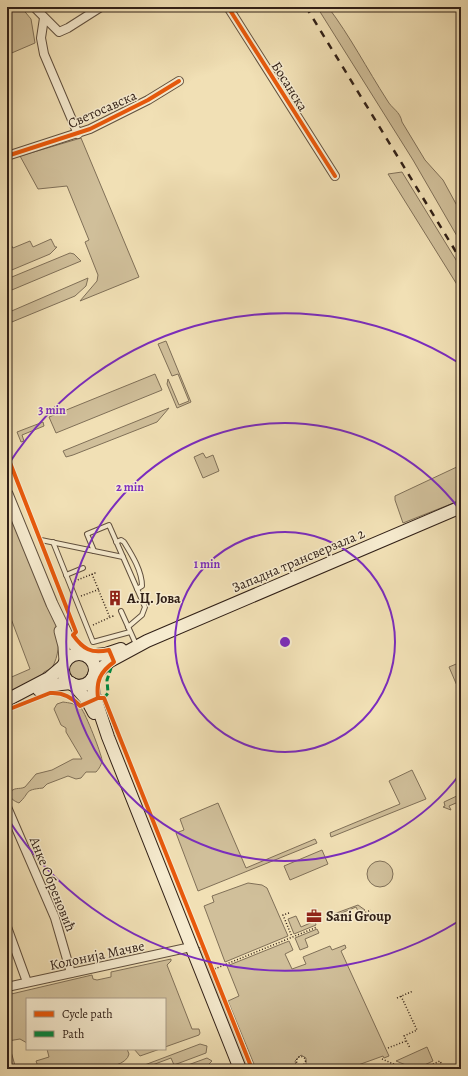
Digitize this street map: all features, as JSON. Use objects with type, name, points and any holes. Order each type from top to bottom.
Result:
[{"type":"main road","name":"Западна трансверзала 2","points":[[93,677],[110,661],[147,641],[461,507]]},
{"type":"main road","name":"Западна трансверзала 2","points":[[84,655],[106,654],[147,641]]},
{"type":"main road","points":[[9,699],[49,678],[72,656],[84,655],[94,664],[93,677],[95,699],[108,737],[240,1069]]},
{"type":"main road","points":[[64,664],[64,674],[87,700],[108,737]]},
{"type":"main road","points":[[9,699],[52,685],[72,684],[82,686],[93,677]]},
{"type":"street","points":[[34,7],[59,32],[72,26],[101,7]]},
{"type":"street","name":"Босанска","points":[[228,7],[335,176]]},
{"type":"street","name":"Светосавска","points":[[44,18],[41,32],[42,48],[78,134]]},
{"type":"street","name":"Светосавска","points":[[7,156],[37,145],[78,134],[136,106],[179,81]]},
{"type":"street","points":[[7,494],[52,604],[68,637],[84,655]]},
{"type":"street","points":[[52,604],[64,642],[64,664]]},
{"type":"street","name":"Анке Обреновић","points":[[7,807],[55,918],[70,973]]},
{"type":"street","points":[[7,927],[27,982]]},
{"type":"street","name":"Колонија Мачве","points":[[7,987],[192,947]]},
{"type":"lane","points":[[53,542],[93,642],[129,630],[142,615],[146,607],[108,525],[87,534],[94,551]]},
{"type":"lane","points":[[41,540],[123,557]]},
{"type":"lane","points":[[116,542],[121,540],[124,542],[136,563],[142,580],[142,586],[137,588]]},
{"type":"lane","points":[[66,575],[83,568]]},
{"type":"lane","points":[[121,611],[135,642]]},
{"type":"path","points":[[69,583],[94,573],[95,574]]},
{"type":"path","points":[[92,574],[110,618]]},
{"type":"path","points":[[76,598],[99,589]]},
{"type":"path","points":[[88,627],[110,618],[113,616],[112,615]]},
{"type":"path","points":[[360,914],[371,910]]},
{"type":"path","points":[[289,913],[283,915],[292,937]]},
{"type":"path","points":[[212,970],[317,927]]},
{"type":"path","points":[[209,963],[214,975]]},
{"type":"path","points":[[397,998],[413,991]]},
{"type":"path","points":[[401,996],[417,1030],[404,1036],[410,1048]]},
{"type":"path","points":[[388,1048],[406,1041]]},
{"type":"path","points":[[303,1066],[297,1064],[296,1061],[298,1057],[301,1056],[305,1059],[306,1062],[303,1066],[304,1069]]},
{"type":"path","points":[[382,1059],[405,1069]]},
{"type":"path","points":[[422,1069],[440,1061],[444,1069]]},
{"type":"shaded area","points":[[7,7],[21,7],[31,19],[35,43],[7,55]]},
{"type":"shaded area","points":[[317,7],[328,7],[389,103],[400,115],[402,122],[425,160],[443,180],[461,213],[461,243],[413,160]]},
{"type":"shaded area","points":[[81,138],[139,277],[80,301],[97,281],[98,275],[85,242],[89,240],[67,186],[38,189],[20,156]]},
{"type":"shaded area","points":[[402,172],[461,268],[461,291],[388,174]]},
{"type":"shaded area","points":[[51,239],[55,247],[57,247],[50,254],[7,272],[7,247],[11,245],[13,248],[30,241],[33,247]]},
{"type":"shaded area","points":[[70,253],[74,254],[81,261],[7,292],[7,279]]},
{"type":"shaded area","points":[[88,278],[86,286],[75,296],[7,324],[7,313]]},
{"type":"shaded area","points":[[166,341],[191,402],[177,408],[167,384],[168,379],[179,405],[189,401],[178,374],[172,376],[158,344]]},
{"type":"shaded area","points":[[155,374],[162,390],[56,433],[49,417]]},
{"type":"shaded area","points":[[169,408],[157,422],[73,455],[66,457],[63,451]]},
{"type":"shaded area","points":[[43,422],[44,426],[22,435],[24,441],[21,442],[17,432]]},
{"type":"shaded area","points":[[203,453],[206,458],[213,455],[219,471],[203,478],[194,457]]},
{"type":"shaded area","points":[[461,465],[461,500],[403,523],[395,496]]},
{"type":"shaded area","points":[[7,504],[58,629],[58,649],[52,668],[44,672],[40,679],[7,694],[7,679],[30,669],[7,608]]},
{"type":"shaded area","points":[[79,659],[86,662],[89,669],[86,676],[79,679],[72,676],[69,669],[72,662]]},
{"type":"shaded area","points":[[461,662],[461,695],[449,667]]},
{"type":"shaded area","points":[[63,702],[76,705],[81,708],[90,725],[99,750],[102,760],[101,765],[96,772],[86,772],[81,778],[76,779],[68,776],[47,784],[43,788],[28,792],[19,803],[14,801],[9,794],[15,789],[25,787],[36,774],[52,770],[73,759],[82,759],[66,732],[66,728],[61,725],[54,709],[57,704]]},
{"type":"shaded area","points":[[412,770],[426,799],[331,837],[330,833],[400,804],[389,781]]},
{"type":"shaded area","points":[[461,794],[461,805],[458,806],[456,803],[449,806],[451,810],[443,807],[445,806],[444,802]]},
{"type":"shaded area","points":[[218,803],[246,868],[315,839],[317,843],[198,891],[176,833],[184,830],[180,819]]},
{"type":"shaded area","points":[[322,850],[328,864],[290,880],[284,866]]},
{"type":"shaded area","points":[[380,861],[389,865],[393,874],[389,883],[380,887],[371,883],[367,874],[371,865]]},
{"type":"shaded area","points":[[248,883],[262,885],[267,888],[288,936],[225,962],[204,906],[214,902],[212,896]]},
{"type":"shaded area","points":[[358,905],[365,910],[359,913],[356,907],[332,917],[331,915]]},
{"type":"shaded area","points":[[296,916],[301,927],[315,921],[316,925],[294,934],[288,919]]},
{"type":"shaded area","points":[[317,929],[319,933],[305,939],[308,947],[300,950],[295,938]]},
{"type":"shaded area","points":[[289,941],[293,950],[285,954],[292,969],[306,964],[303,957],[330,946],[332,950],[345,945],[346,948],[341,951],[389,1056],[384,1058],[383,1056],[347,1069],[306,1069],[306,1058],[301,1055],[295,1061],[296,1065],[302,1069],[256,1069],[228,1001],[239,996],[227,966]]},
{"type":"shaded area","points":[[201,947],[250,1069],[245,1069],[196,949]]},
{"type":"shaded area","points":[[171,959],[167,965],[192,1029],[199,1029],[199,1035],[166,1047],[166,998],[26,998],[26,1042],[20,1039],[8,1041],[16,1069],[7,1069],[7,995],[92,975],[93,979],[97,980],[111,977],[111,972]]},
{"type":"shaded area","points":[[200,1044],[207,1046],[206,1053],[174,1065],[171,1058],[147,1067],[146,1065],[140,1069],[134,1069]]},
{"type":"shaded area","points":[[427,1047],[433,1061],[416,1069],[396,1061]]},
{"type":"shaded area","points":[[47,1050],[127,1050],[129,1054],[125,1061],[103,1068],[74,1070],[39,1069],[36,1061],[49,1057]]},
{"type":"shaded area","points":[[135,1050],[157,1050],[140,1056]]},
{"type":"shaded area","points":[[207,1058],[212,1061],[207,1066],[208,1069],[177,1069]]},
{"type":"railway","points":[[306,7],[461,260]]},
{"type":"marked path","points":[[104,698],[108,693],[107,680],[111,668]]},
{"type":"cycle path","points":[[228,7],[335,176]]},
{"type":"cycle path","points":[[7,156],[90,129],[148,100],[179,81]]},
{"type":"cycle path","points":[[7,455],[76,632],[73,635],[80,644],[92,651],[109,650],[114,662],[105,669],[100,677],[98,682],[98,698],[104,698],[252,1069]]},
{"type":"cycle path","points":[[7,710],[50,693],[59,693],[67,696],[80,706],[98,698]]},
{"type":"place","name":"А.Ц. Јова","points":[[115,598]]},
{"type":"place","name":"Sani Group","points":[[314,916]]}]
